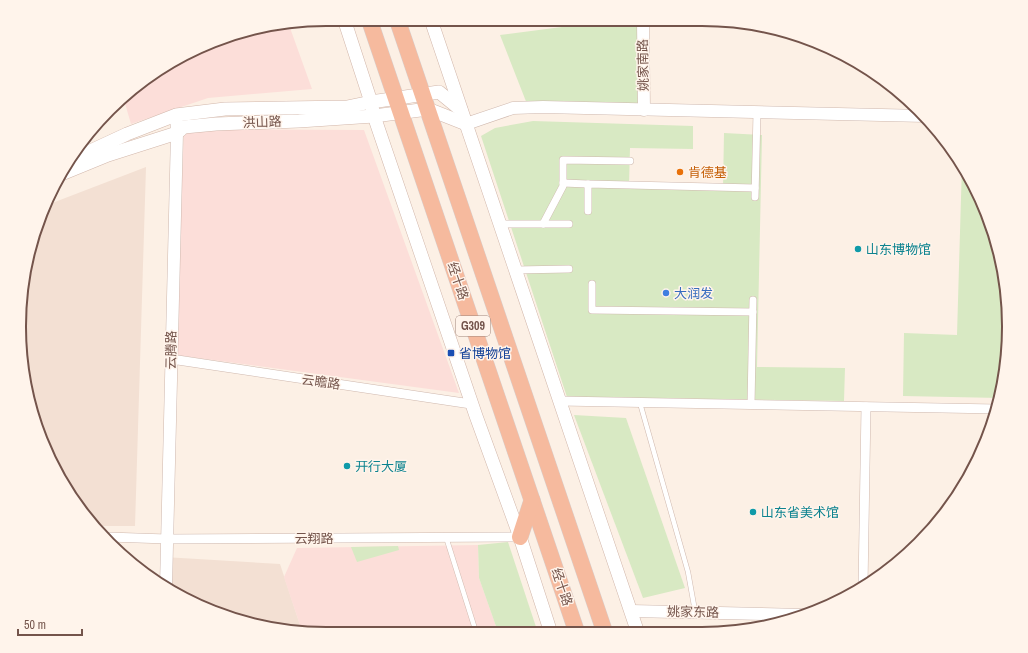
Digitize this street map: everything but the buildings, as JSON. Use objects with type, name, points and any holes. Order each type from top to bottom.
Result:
[{"type":"highway","name":"经十路","points":[[372,26],[575,627]]},
{"type":"highway","name":"经十路","points":[[400,26],[603,627]]},
{"type":"highway","points":[[520,536],[532,500]]},
{"type":"main road","name":"经十路","points":[[346,26],[371,102],[374,116],[472,404],[520,536],[549,627]]},
{"type":"main road","points":[[433,26],[636,627]]},
{"type":"main road","name":"洪山路","points":[[69,172],[108,155],[177,133],[184,127],[374,116],[399,106],[425,102],[439,92],[461,110]]},
{"type":"main road","name":"洪山路","points":[[80,156],[128,134],[176,115],[225,109],[347,107],[371,102],[399,106]]},
{"type":"main road","name":"洪山路","points":[[425,102],[466,124]]},
{"type":"street","name":"姚家南路","points":[[643,26],[644,110]]},
{"type":"street","points":[[466,124],[513,108],[543,107],[916,116]]},
{"type":"street","points":[[755,197],[757,112]]},
{"type":"street","name":"云腾路","points":[[166,580],[177,133],[176,115]]},
{"type":"street","points":[[543,224],[563,186],[563,160],[630,162]]},
{"type":"street","points":[[563,183],[755,188]]},
{"type":"street","points":[[588,184],[588,211]]},
{"type":"street","points":[[499,224],[569,224]]},
{"type":"street","points":[[516,270],[569,270]]},
{"type":"street","points":[[592,284],[592,310],[753,312]]},
{"type":"street","points":[[751,405],[753,300]]},
{"type":"street","name":"云瞻路","points":[[171,359],[472,404]]},
{"type":"street","points":[[560,401],[990,410]]},
{"type":"street","points":[[863,579],[866,407]]},
{"type":"street","name":"云翔路","points":[[113,538],[520,536]]},
{"type":"street","name":"姚家东路","points":[[631,611],[787,615]]},
{"type":"lane","points":[[640,403],[688,572],[695,612]]},
{"type":"lane","points":[[446,537],[474,627]]},
{"type":"shaded area","points":[[290,29],[312,89],[208,98],[131,124],[125,104],[144,88],[176,66],[230,42],[249,36]]},
{"type":"shaded area","points":[[184,129],[364,130],[459,393],[175,355]]},
{"type":"shaded area","points":[[146,167],[135,526],[102,526],[88,509],[66,477],[57,459],[36,404],[27,346],[27,307],[36,249],[53,203]]},
{"type":"shaded area","points":[[478,545],[479,578],[496,627],[326,627],[300,625],[284,577],[297,548]]},
{"type":"shaded area","points":[[164,557],[280,564],[300,625],[268,621],[230,611],[194,596],[176,587],[163,578]]},
{"type":"green space","points":[[569,26],[638,26],[638,104],[527,104],[500,35]]},
{"type":"green space","name":"大润发","points":[[533,121],[693,126],[693,149],[630,148],[629,185],[723,188],[724,133],[762,135],[757,367],[845,368],[844,401],[567,397],[481,136],[495,128]]},
{"type":"green space","points":[[962,176],[986,230],[992,249],[999,287],[1002,326],[1001,346],[993,398],[903,396],[904,333],[957,335]]},
{"type":"green space","points":[[574,415],[626,418],[685,588],[643,598]]},
{"type":"green space","points":[[508,542],[536,627],[496,627],[479,578],[478,545]]},
{"type":"green space","points":[[398,546],[399,550],[357,562],[351,547]]},
{"type":"place","name":"肯德基","points":[[680,172]]},
{"type":"place","name":"山东博物馆","points":[[858,249]]},
{"type":"place","name":"大润发","points":[[666,293]]},
{"type":"place","name":"省博物馆","points":[[451,353]]},
{"type":"place","name":"开行大厦","points":[[347,466]]},
{"type":"place","name":"山东省美术馆","points":[[753,512]]}]
